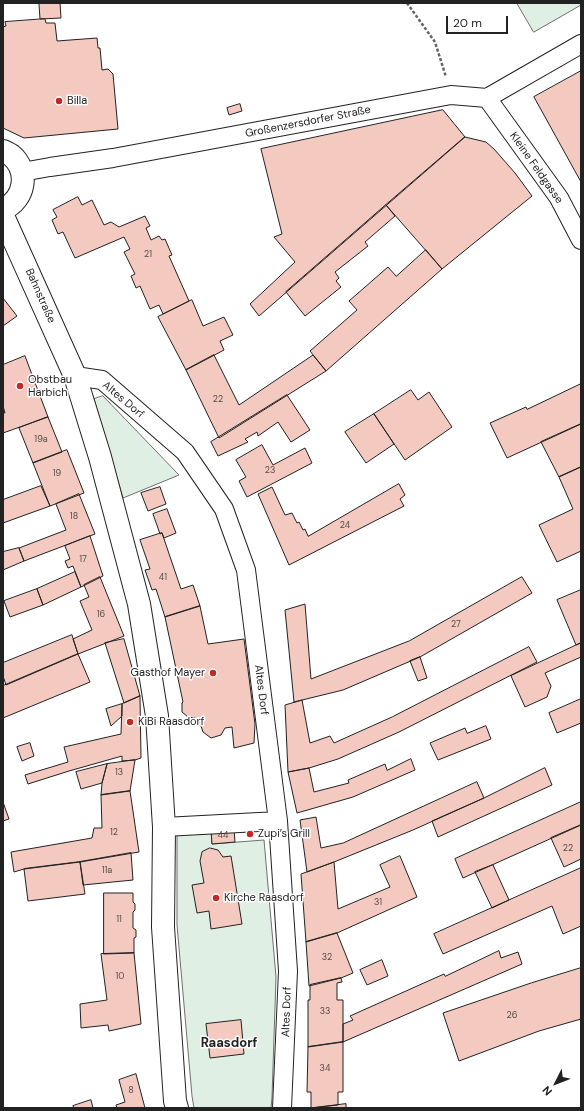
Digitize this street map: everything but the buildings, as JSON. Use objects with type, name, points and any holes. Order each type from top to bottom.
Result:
[{"type":"main road","points":[[3,151],[11,155],[18,163],[22,172],[23,180],[19,195],[14,202],[3,209]]},
{"type":"main road","name":"Bahnstraße","points":[[3,216],[76,376]]},
{"type":"main road","points":[[76,376],[100,457],[139,604],[156,716],[164,827],[163,927],[177,1108]]},
{"type":"street","points":[[487,98],[581,44]]},
{"type":"street","name":"Großenzersdorfer Straße","points":[[22,172],[50,166],[113,158],[451,95],[487,98]]},
{"type":"street","name":"Kleine Feldgasse","points":[[487,98],[559,198],[581,240]]},
{"type":"street","name":"Altes Dorf","points":[[76,376],[102,380],[185,452],[224,509],[246,570],[278,821],[288,971],[282,1108]]},
{"type":"street","points":[[164,827],[278,821]]},
{"type":"path","points":[[407,3],[435,42],[451,95]]},
{"type":"green space","points":[[517,3],[581,3],[581,5],[534,32]]},
{"type":"green space","points":[[103,396],[179,475],[123,498],[94,399]]},
{"type":"green space","points":[[211,830],[212,844],[264,840],[276,977],[271,1108],[194,1108],[177,925],[177,835]]},
{"type":"place","name":"Billa","points":[[59,101]]},
{"type":"place","name":"Obstbau Harbich","points":[[20,386]]},
{"type":"place","name":"Gasthof Mayer","points":[[213,673]]},
{"type":"place","name":"KiBi Raasdorf","points":[[130,722]]},
{"type":"place","name":"Zupi’s Grill","points":[[250,834]]},
{"type":"place","name":"Kirche Raasdorf","points":[[216,898]]},
{"type":"district","name":"Raasdorf","points":[[229,1044]]}]
